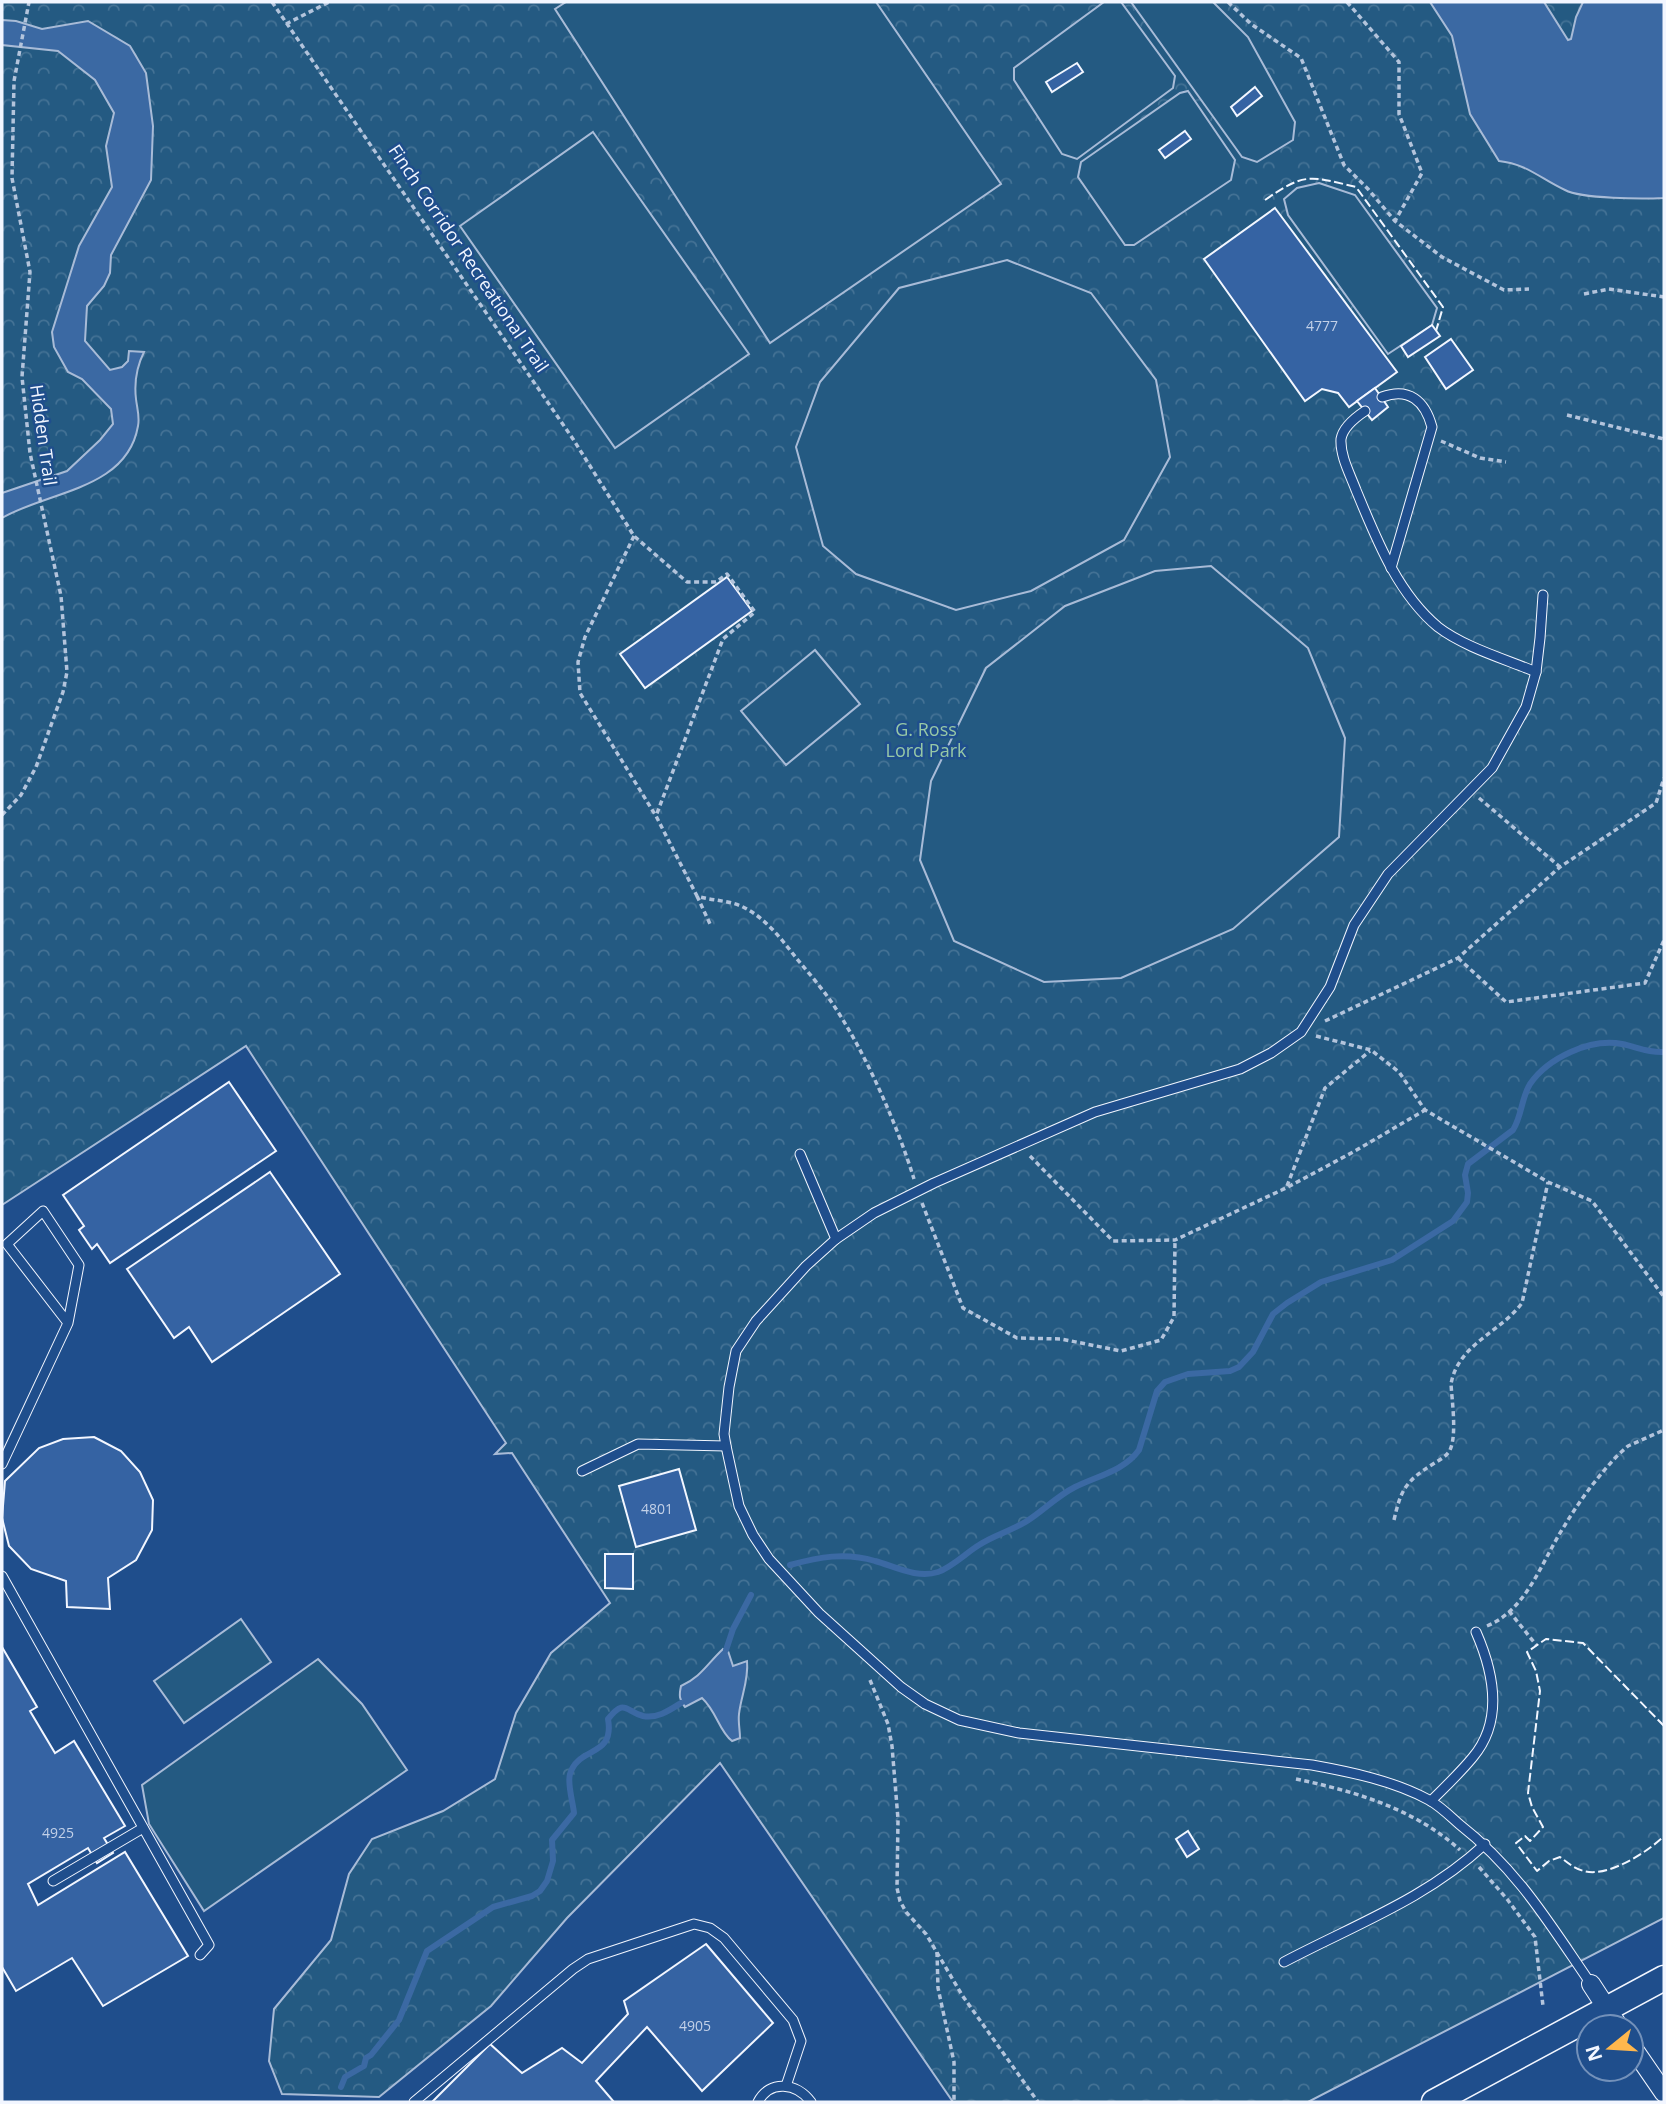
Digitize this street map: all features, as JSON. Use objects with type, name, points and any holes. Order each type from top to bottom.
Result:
[{"type":"main road","points":[[1618,2013],[1664,1978]]},
{"type":"main road","points":[[1434,2102],[1575,2035]]},
{"type":"street","points":[[1591,1984],[1609,2013]]},
{"type":"street","points":[[1645,2065],[1664,2093]]},
{"type":"lane","points":[[1381,397],[1404,394],[1417,400],[1427,411],[1432,427],[1391,568]]},
{"type":"lane","points":[[1364,411],[1351,421],[1341,436],[1343,456],[1391,568],[1420,610],[1441,629],[1483,651],[1536,672]]},
{"type":"lane","points":[[1543,595],[1536,672],[1526,707],[1492,768],[1388,874],[1354,925],[1330,987],[1301,1032],[1271,1054],[1240,1069],[1096,1112],[1019,1144],[874,1213],[836,1238],[806,1266],[746,1334],[736,1352],[724,1434],[739,1506],[753,1535],[769,1559],[860,1652],[925,1704],[959,1720],[1019,1733],[1312,1765],[1349,1772],[1384,1782],[1431,1801],[1485,1844],[1528,1892],[1591,1984]]},
{"type":"lane","points":[[800,1154],[836,1238]]},
{"type":"lane","points":[[2,1464],[68,1323],[79,1265],[43,1211],[7,1244],[68,1323]]},
{"type":"lane","points":[[582,1471],[638,1444],[726,1446]]},
{"type":"lane","points":[[2,1576],[209,1945],[200,1955]]},
{"type":"lane","points":[[1431,1801],[1476,1753],[1493,1715],[1492,1684],[1476,1632]]},
{"type":"lane","points":[[54,1881],[144,1828]]},
{"type":"lane","points":[[1284,1962],[1395,1909],[1469,1859],[1485,1844]]},
{"type":"lane","points":[[414,2102],[588,1959],[694,1924],[710,1928],[724,1938],[793,2020],[800,2041],[786,2086]]},
{"type":"lane","points":[[758,2102],[768,2090],[786,2086],[804,2093],[811,2102]]},
{"type":"path","name":"Hidden Trail","points":[[2,815],[21,795],[36,767],[66,681],[67,662],[61,596],[30,453],[21,371],[30,272],[12,178],[15,65],[29,2]]},
{"type":"path","name":"Finch Corridor Recreational Trail","points":[[272,2],[565,428],[634,536],[687,582],[716,582],[727,574],[755,612],[723,639],[656,816]]},
{"type":"path","points":[[286,24],[329,2]]},
{"type":"path","points":[[1228,2],[1251,24],[1301,58],[1343,165],[1395,221],[1442,257],[1504,290],[1529,289]]},
{"type":"path","points":[[1347,2],[1399,62],[1399,114],[1423,173],[1395,221]]},
{"type":"path","points":[[1584,294],[1609,289],[1664,297]]},
{"type":"path","points":[[1567,415],[1664,439]]},
{"type":"path","points":[[1429,435],[1480,458],[1506,461]]},
{"type":"path","points":[[634,536],[586,637],[578,662],[580,693],[656,816],[711,926]]},
{"type":"path","points":[[1301,1032],[1458,958],[1560,867],[1656,803],[1664,778]]},
{"type":"path","points":[[1471,791],[1560,867]]},
{"type":"path","points":[[697,896],[730,902],[758,917],[779,935],[831,1001],[860,1050],[884,1103],[963,1308],[1017,1338],[1061,1339],[1121,1351],[1161,1340],[1174,1317],[1175,1240]]},
{"type":"path","points":[[1458,958],[1506,1002],[1645,983],[1664,940]]},
{"type":"path","points":[[1301,1032],[1371,1050],[1399,1072],[1426,1110],[1548,1182],[1592,1201],[1664,1297]]},
{"type":"path","points":[[1286,1188],[1325,1088],[1371,1050]]},
{"type":"path","points":[[1019,1144],[1113,1241],[1175,1240],[1286,1188],[1426,1110]]},
{"type":"path","points":[[1394,1520],[1398,1500],[1406,1483],[1444,1457],[1451,1448],[1451,1384],[1464,1356],[1515,1313],[1522,1303],[1548,1182]]},
{"type":"path","points":[[1476,1632],[1494,1624],[1526,1593],[1564,1525],[1609,1464],[1628,1446],[1664,1430]]},
{"type":"path","points":[[1510,1611],[1537,1646]]},
{"type":"path","points":[[876,1679],[867,1672],[888,1724],[892,1746],[898,1819],[897,1888],[900,1901],[926,1934],[962,1995],[1038,2102]]},
{"type":"path","points":[[1290,1777],[1359,1795],[1396,1810],[1439,1833],[1469,1859],[1507,1899],[1535,1937],[1543,2006]]},
{"type":"path","points":[[937,1952],[938,1988],[954,2062],[954,2102]]},
{"type":"green space","name":"G. Ross Lord Park","points":[[2,2],[1664,2],[1664,1918],[1308,2102],[953,2102],[720,1763],[567,1918],[491,2006],[379,2097],[282,2094],[269,2061],[274,2009],[331,1940],[349,1874],[372,1839],[443,1811],[495,1779],[516,1713],[551,1653],[610,1603],[512,1453],[495,1454],[506,1443],[246,1046],[2,1205]]},
{"type":"green space","points":[[566,2],[876,2],[1001,184],[770,343],[555,9]]},
{"type":"green space","points":[[1104,2],[1121,2],[1175,76],[1173,88],[1077,159],[1062,154],[1014,80],[1014,68]]},
{"type":"green space","points":[[1131,2],[1213,2],[1248,37],[1295,122],[1293,140],[1257,162],[1242,157]]},
{"type":"green space","points":[[1188,91],[1235,160],[1231,180],[1134,245],[1125,245],[1078,177],[1081,162],[1180,93]]},
{"type":"green space","points":[[593,132],[749,354],[615,448],[460,226]]},
{"type":"green space","points":[[1319,183],[1355,195],[1437,308],[1432,325],[1388,354],[1288,215],[1284,199],[1297,188]]},
{"type":"green space","points":[[1007,260],[1091,293],[1156,380],[1170,457],[1124,540],[1031,591],[956,610],[856,574],[823,546],[796,447],[820,382],[899,288]]},
{"type":"green space","points":[[1211,566],[1308,648],[1345,738],[1339,837],[1233,929],[1121,978],[1044,982],[954,941],[920,860],[931,781],[986,668],[1065,606],[1155,571]]},
{"type":"green space","points":[[815,650],[860,704],[786,765],[741,711]]},
{"type":"green space","points":[[241,1619],[271,1662],[184,1723],[154,1681]]},
{"type":"green space","points":[[318,1659],[362,1704],[407,1770],[204,1911],[149,1824],[142,1785]]},
{"type":"shaded area","points":[[1430,2],[1544,2],[1568,40],[1571,39],[1583,2],[1664,2],[1664,198],[1613,198],[1573,193],[1526,169],[1499,161],[1470,114],[1452,36]]},
{"type":"shaded area","points":[[2,20],[42,29],[88,21],[130,46],[146,73],[153,126],[151,180],[111,255],[110,273],[104,286],[87,306],[85,341],[110,370],[122,367],[128,361],[129,351],[144,352],[136,375],[135,393],[139,423],[131,447],[119,464],[102,476],[2,518],[2,493],[67,471],[113,424],[111,409],[82,379],[68,372],[54,347],[52,332],[79,246],[112,187],[106,146],[114,113],[95,80],[58,51],[2,45]]},
{"type":"shaded area","points":[[723,1649],[728,1651],[733,1666],[747,1661],[739,1714],[740,1738],[732,1741],[702,1698],[685,1707],[680,1697],[681,1686],[699,1674]]},
{"type":"building","points":[[1077,63],[1083,72],[1052,92],[1046,82]]},
{"type":"building","points":[[1255,87],[1262,96],[1237,116],[1231,107]]},
{"type":"building","points":[[1185,131],[1191,139],[1165,158],[1159,150]]},
{"type":"building","points":[[1275,208],[1397,372],[1349,407],[1338,393],[1322,389],[1305,401],[1204,259]]},
{"type":"building","points":[[1432,325],[1440,336],[1408,357],[1401,346]]},
{"type":"building","points":[[1451,339],[1473,370],[1446,389],[1425,357]]},
{"type":"building","points":[[1375,388],[1388,407],[1372,420],[1357,401]]},
{"type":"building","points":[[727,577],[752,611],[645,688],[620,654]]},
{"type":"building","points":[[229,1082],[276,1151],[110,1263],[97,1244],[92,1249],[79,1230],[84,1226],[63,1195]]},
{"type":"building","points":[[270,1172],[340,1274],[212,1362],[189,1327],[174,1338],[127,1269]]},
{"type":"building","points":[[94,1437],[121,1451],[140,1472],[153,1500],[152,1530],[136,1560],[108,1578],[110,1609],[67,1607],[66,1581],[31,1569],[9,1546],[2,1518],[5,1481],[39,1448],[63,1439]]},
{"type":"building","points":[[679,1469],[696,1530],[636,1547],[619,1486]]},
{"type":"building","points":[[605,1554],[633,1554],[633,1589],[605,1588]]},
{"type":"building","points":[[2,1647],[37,1707],[30,1711],[55,1753],[74,1741],[125,1826],[104,1838],[113,1853],[97,1863],[88,1848],[28,1884],[38,1905],[125,1852],[188,1956],[103,2006],[72,1958],[16,1991],[2,1967]]},
{"type":"building","points":[[1188,1831],[1199,1849],[1187,1857],[1176,1839]]},
{"type":"building","points":[[706,1944],[773,2023],[702,2091],[647,2027],[596,2081],[614,2102],[432,2102],[490,2044],[522,2073],[562,2048],[582,2063],[628,2014],[624,2001]]},
{"type":"waterway","points":[[790,1565],[843,1556],[864,1558],[914,1573],[938,1572],[974,1548],[1027,1521],[1068,1491],[1118,1468],[1139,1450],[1157,1391],[1165,1382],[1188,1374],[1230,1371],[1239,1367],[1253,1352],[1273,1314],[1287,1303],[1321,1282],[1392,1260],[1453,1221],[1467,1202],[1465,1175],[1468,1164],[1513,1130],[1530,1084],[1547,1066],[1571,1052],[1597,1044],[1622,1044],[1664,1052]]},
{"type":"waterway","points":[[726,1650],[733,1629],[751,1595]]},
{"type":"waterway","points":[[341,2087],[345,2077],[364,2066],[366,2058],[399,2020],[427,1951],[493,1907],[532,1896],[540,1891],[547,1881],[553,1861],[552,1840],[574,1813],[570,1774],[580,1759],[606,1740],[609,1731],[608,1719],[622,1708],[643,1716],[653,1716],[681,1703]]},
{"type":"fence","points":[[1265,200],[1290,185],[1308,179],[1328,180],[1356,187],[1443,307],[1436,331]]},
{"type":"fence","points":[[1664,1726],[1583,1643],[1546,1639],[1527,1652],[1536,1671],[1540,1691],[1528,1793],[1543,1827],[1530,1841],[1525,1836],[1516,1843],[1537,1871],[1549,1861],[1560,1857],[1578,1869],[1593,1872],[1604,1871],[1627,1862],[1664,1836]]}]
